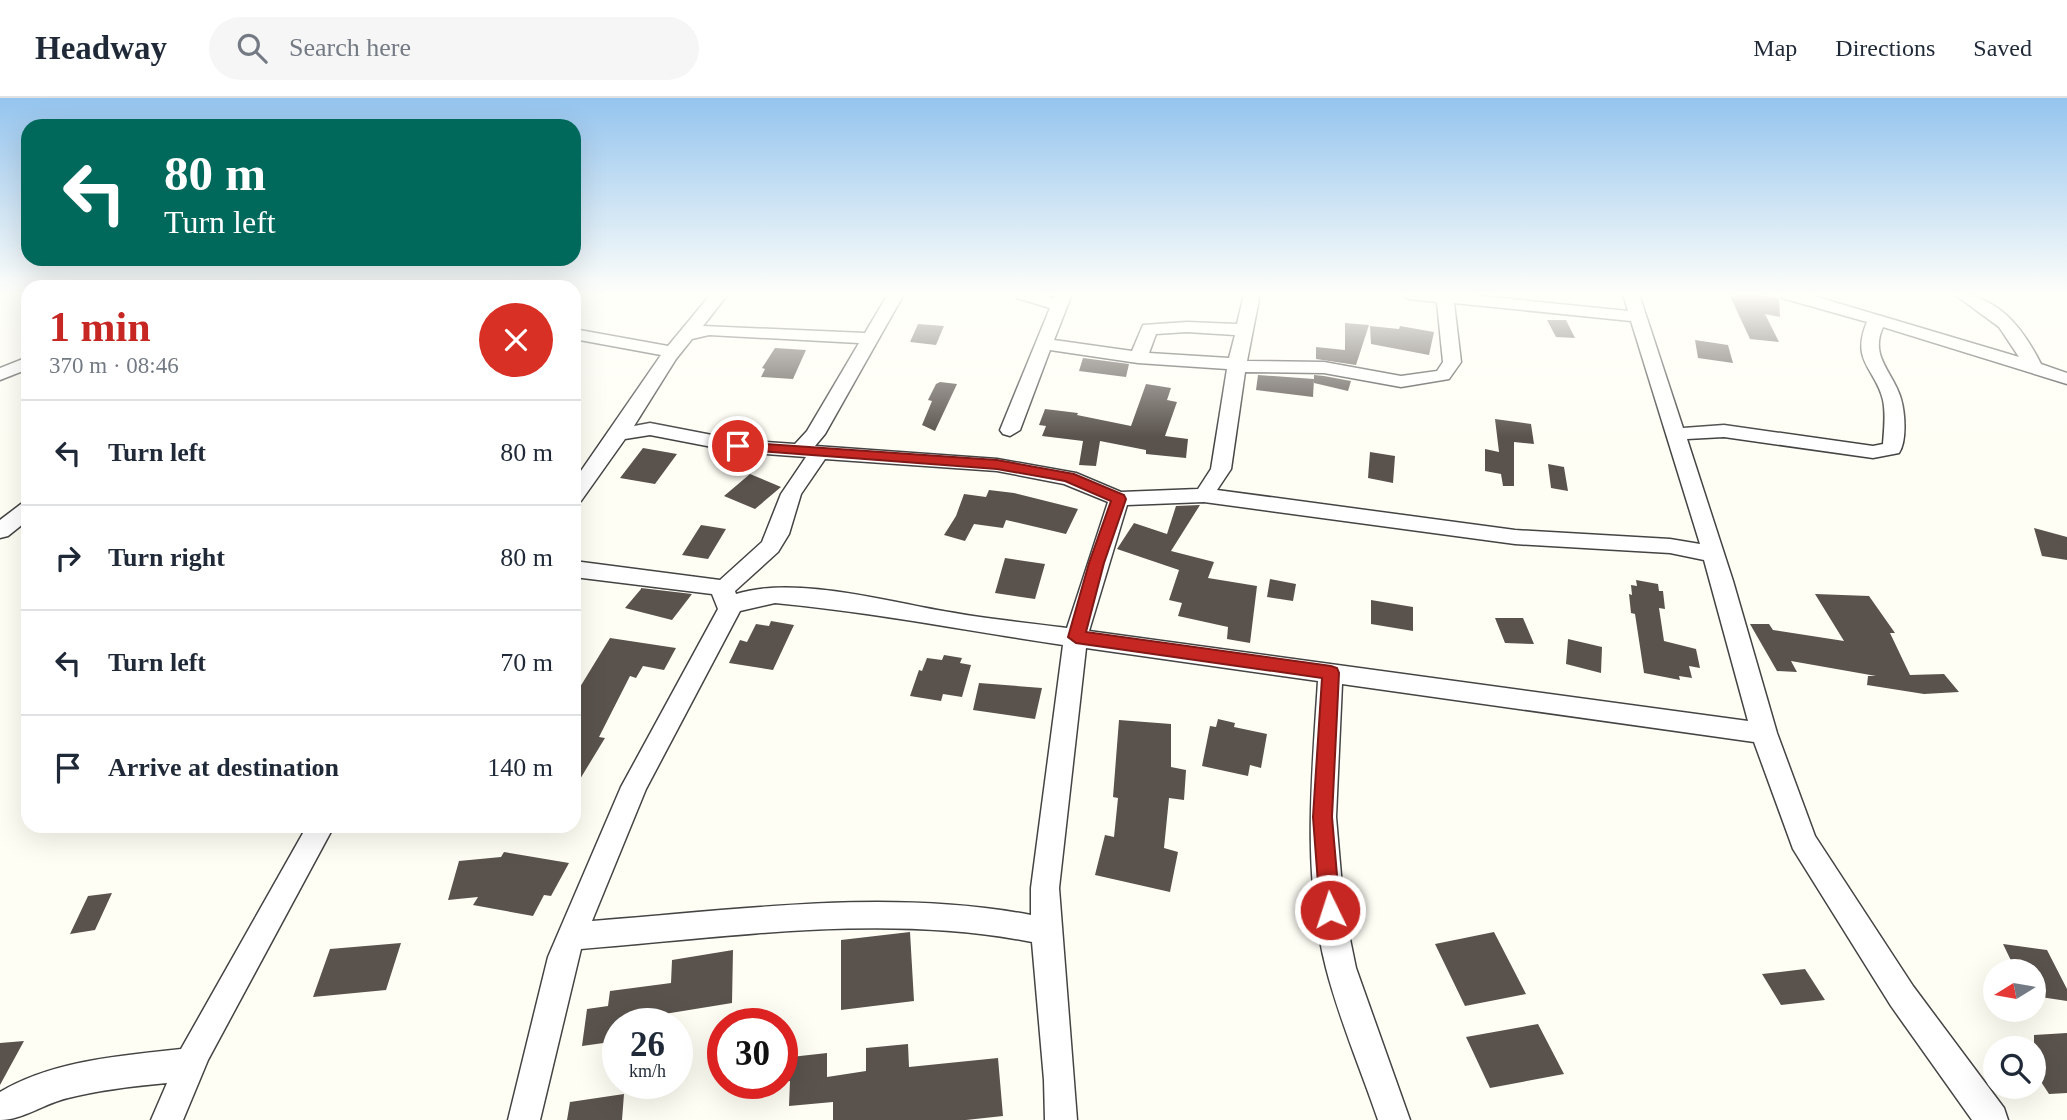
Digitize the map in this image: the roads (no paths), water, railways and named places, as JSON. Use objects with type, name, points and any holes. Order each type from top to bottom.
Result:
[{"type":"street","points":[[616,342],[672,352]]},
{"type":"street","points":[[581,486],[680,342]]},
{"type":"street","points":[[524,1120],[563,957],[634,787],[725,598],[771,547],[778,534],[815,433],[868,342]]},
{"type":"street","points":[[1138,358],[1144,342]]},
{"type":"street","points":[[1204,495],[1221,469],[1242,342]]},
{"type":"street","points":[[1010,430],[1043,344],[1138,358],[1333,369],[1400,383],[1443,375],[1452,362],[1450,342]]},
{"type":"street","points":[[1646,342],[1714,554],[1764,733],[1803,841],[1902,996],[1992,1120]]},
{"type":"street","points":[[1675,434],[1724,431],[1873,452],[1892,449],[1895,428],[1892,398],[1875,368],[1871,342]]},
{"type":"street","points":[[1949,342],[2067,379]]},
{"type":"street","points":[[2021,342],[2032,367]]},
{"type":"street","points":[[0,377],[21,366]]},
{"type":"street","points":[[0,377],[21,377]]},
{"type":"street","points":[[619,434],[650,429],[738,446],[997,465],[1069,478],[1119,499],[1204,495],[1515,537],[1671,546],[1714,554]]},
{"type":"street","points":[[1060,1120],[1060,1080],[1046,931],[1045,888],[1076,637],[1119,499]]},
{"type":"street","points":[[0,531],[21,514]]},
{"type":"street","points":[[581,570],[718,587],[725,598]]},
{"type":"street","points":[[725,598],[745,599],[775,595],[841,601],[952,621],[1764,733]]},
{"type":"street","points":[[1331,673],[1323,817],[1330,910],[1341,968],[1394,1120]]},
{"type":"street","points":[[167,1120],[191,1064],[262,929],[317,833]]},
{"type":"street","points":[[572,936],[850,915],[918,914],[995,921],[1046,931]]},
{"type":"street","points":[[0,1110],[33,1093],[76,1081],[191,1064]]}]
